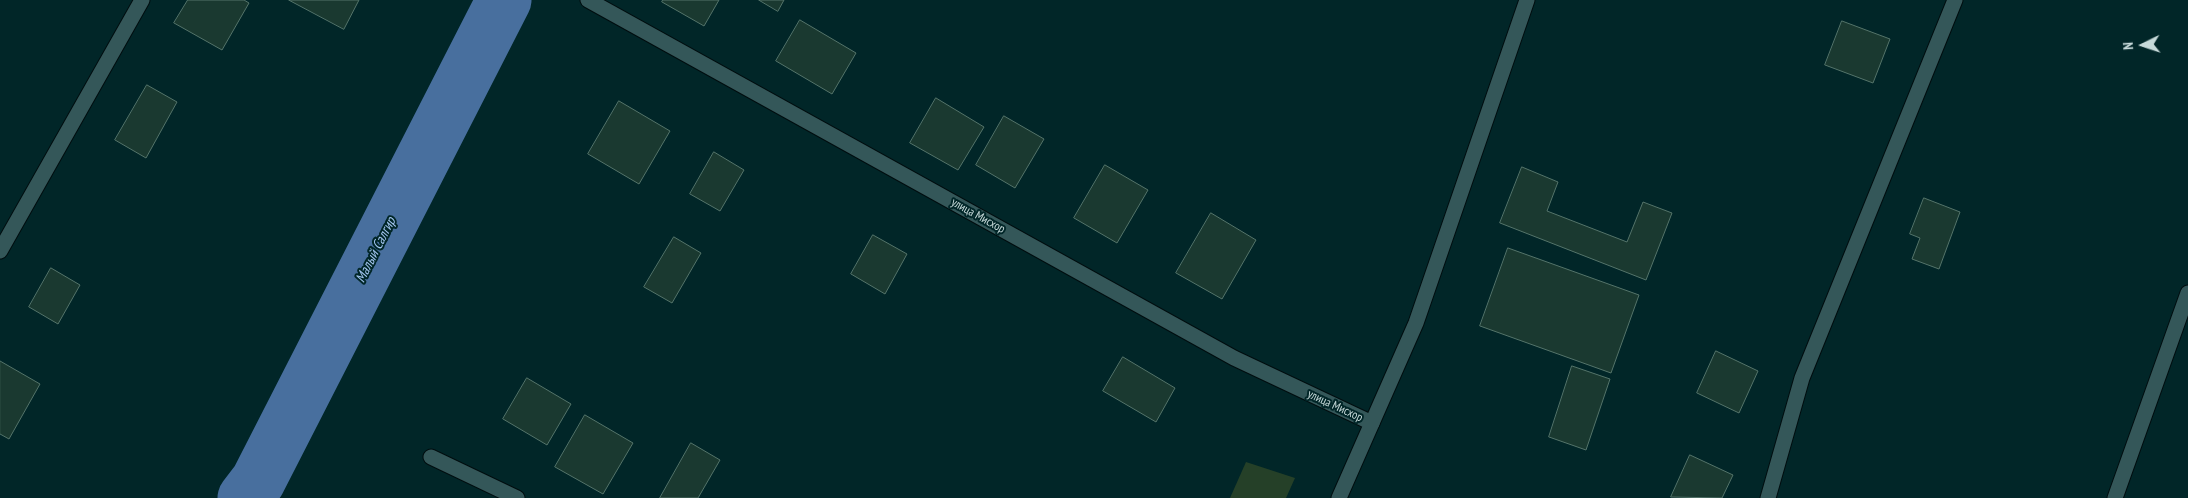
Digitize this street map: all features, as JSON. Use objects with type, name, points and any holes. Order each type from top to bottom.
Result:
[{"type":"street","name":"улица Мисхор","points":[[588,0],[1234,358],[1372,423]]},
{"type":"street","points":[[1339,498],[1416,323],[1527,0]]},
{"type":"street","points":[[1768,498],[1802,378],[1955,0]]},
{"type":"street","points":[[0,251],[140,1]]},
{"type":"street","points":[[2115,498],[2188,293]]},
{"type":"street","points":[[431,456],[517,498]]},
{"type":"green space","points":[[1246,462],[1295,478],[1286,498],[1230,498]]},
{"type":"building","points":[[188,0],[244,0],[249,3],[222,50],[174,23]]},
{"type":"building","points":[[289,0],[359,0],[344,29]]},
{"type":"building","points":[[663,0],[719,0],[704,26],[662,2]]},
{"type":"building","points":[[759,0],[784,0],[778,11]]},
{"type":"building","points":[[800,20],[856,53],[832,94],[776,61]]},
{"type":"building","points":[[1842,21],[1890,39],[1873,83],[1825,65]]},
{"type":"building","points":[[147,85],[177,102],[146,158],[115,140]]},
{"type":"building","points":[[936,98],[984,127],[958,170],[910,143]]},
{"type":"building","points":[[619,101],[670,131],[639,184],[588,154]]},
{"type":"building","points":[[1004,116],[1044,139],[1015,188],[976,165]]},
{"type":"building","points":[[714,152],[744,170],[720,211],[690,194]]},
{"type":"building","points":[[1105,165],[1148,190],[1117,243],[1074,218]]},
{"type":"building","points":[[1522,167],[1558,182],[1547,211],[1627,242],[1643,202],[1672,213],[1646,280],[1500,223]]},
{"type":"building","points":[[1924,198],[1960,212],[1939,269],[1912,259],[1920,238],[1910,234]]},
{"type":"building","points":[[1211,213],[1256,240],[1222,299],[1176,273]]},
{"type":"building","points":[[873,235],[907,254],[885,294],[851,274]]},
{"type":"building","points":[[674,237],[701,253],[672,303],[644,287]]},
{"type":"building","points":[[1508,248],[1639,295],[1611,373],[1480,326]]},
{"type":"building","points":[[51,268],[80,285],[58,324],[29,307]]},
{"type":"building","points":[[1716,351],[1758,371],[1739,413],[1697,393]]},
{"type":"building","points":[[1123,357],[1175,388],[1156,422],[1103,391]]},
{"type":"building","points":[[0,361],[40,384],[9,439],[0,434]]},
{"type":"building","points":[[1572,366],[1610,379],[1586,450],[1549,437]]},
{"type":"building","points":[[527,378],[571,404],[547,445],[503,419]]},
{"type":"building","points":[[585,415],[633,443],[603,494],[555,467]]},
{"type":"building","points":[[691,443],[720,460],[698,498],[660,498]]},
{"type":"building","points":[[1690,455],[1733,475],[1722,498],[1671,497]]},
{"type":"waterway","name":"Малый Салгир","points":[[245,498],[258,481],[504,0]]}]
